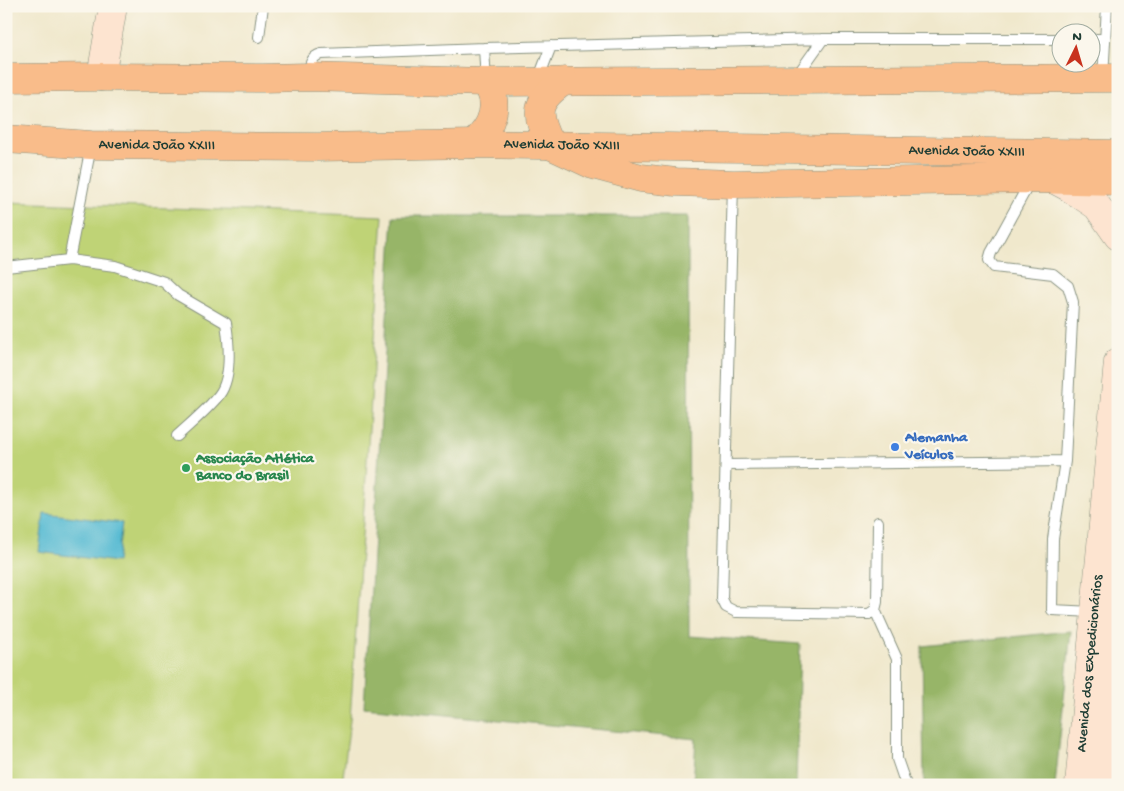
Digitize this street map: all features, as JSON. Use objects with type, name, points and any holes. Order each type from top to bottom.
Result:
[{"type":"main road","points":[[101,77],[113,6]]},
{"type":"main road","points":[[6,78],[308,77],[486,82],[1110,78]]},
{"type":"main road","points":[[551,81],[550,91],[540,108],[540,120],[550,145],[593,165],[641,178],[676,182],[733,184],[1042,179],[1118,181]]},
{"type":"main road","points":[[474,144],[482,135],[494,113],[494,100],[486,82]]},
{"type":"main road","name":"Avenida João XXIII","points":[[6,139],[91,146],[318,147],[474,144],[1118,154]]},
{"type":"main road","points":[[1042,179],[1070,188],[1098,206],[1118,236]]},
{"type":"main road","name":"Avenida dos Expedicionários","points":[[1079,785],[1118,362]]},
{"type":"main road","name":"Avenida dos Expedicionários","points":[[1100,785],[1112,701],[1118,590]]},
{"type":"lane","points":[[259,37],[263,6]]},
{"type":"lane","points":[[1107,6],[1105,39],[1110,78]]},
{"type":"lane","points":[[794,79],[823,39]]},
{"type":"lane","points":[[308,77],[311,61],[315,56],[321,54],[823,39],[1052,39]]},
{"type":"lane","points":[[551,81],[552,46]]},
{"type":"lane","points":[[484,48],[486,82]]},
{"type":"lane","points":[[69,260],[91,146]]},
{"type":"lane","points":[[1042,179],[990,253],[989,260],[994,267],[1053,274],[1068,286],[1073,302],[1065,462],[1053,539],[1052,610],[1094,612]]},
{"type":"lane","points":[[733,184],[722,599],[726,606],[736,612],[869,614],[875,610]]},
{"type":"lane","points":[[6,267],[69,260],[114,266],[164,282],[178,295],[226,323],[229,341],[228,371],[220,393],[177,436]]},
{"type":"lane","points":[[727,466],[1065,462]]},
{"type":"lane","points":[[878,522],[875,610],[897,659],[896,759],[906,785]]},
{"type":"green space","name":"Associação Atlética Banco do Brasil","points":[[6,202],[383,216],[350,720],[342,785],[6,785]]},
{"type":"green space","points":[[393,216],[688,216],[689,636],[800,644],[796,785],[693,785],[696,739],[364,707]]},
{"type":"green space","points":[[1071,631],[1055,785],[924,785],[922,646]]},
{"type":"water","points":[[44,513],[122,523],[117,562],[39,552]]},
{"type":"place","name":"Alemanha Veículos","points":[[895,447]]},
{"type":"place","name":"Associação Atlética Banco do Brasil","points":[[186,468]]}]
